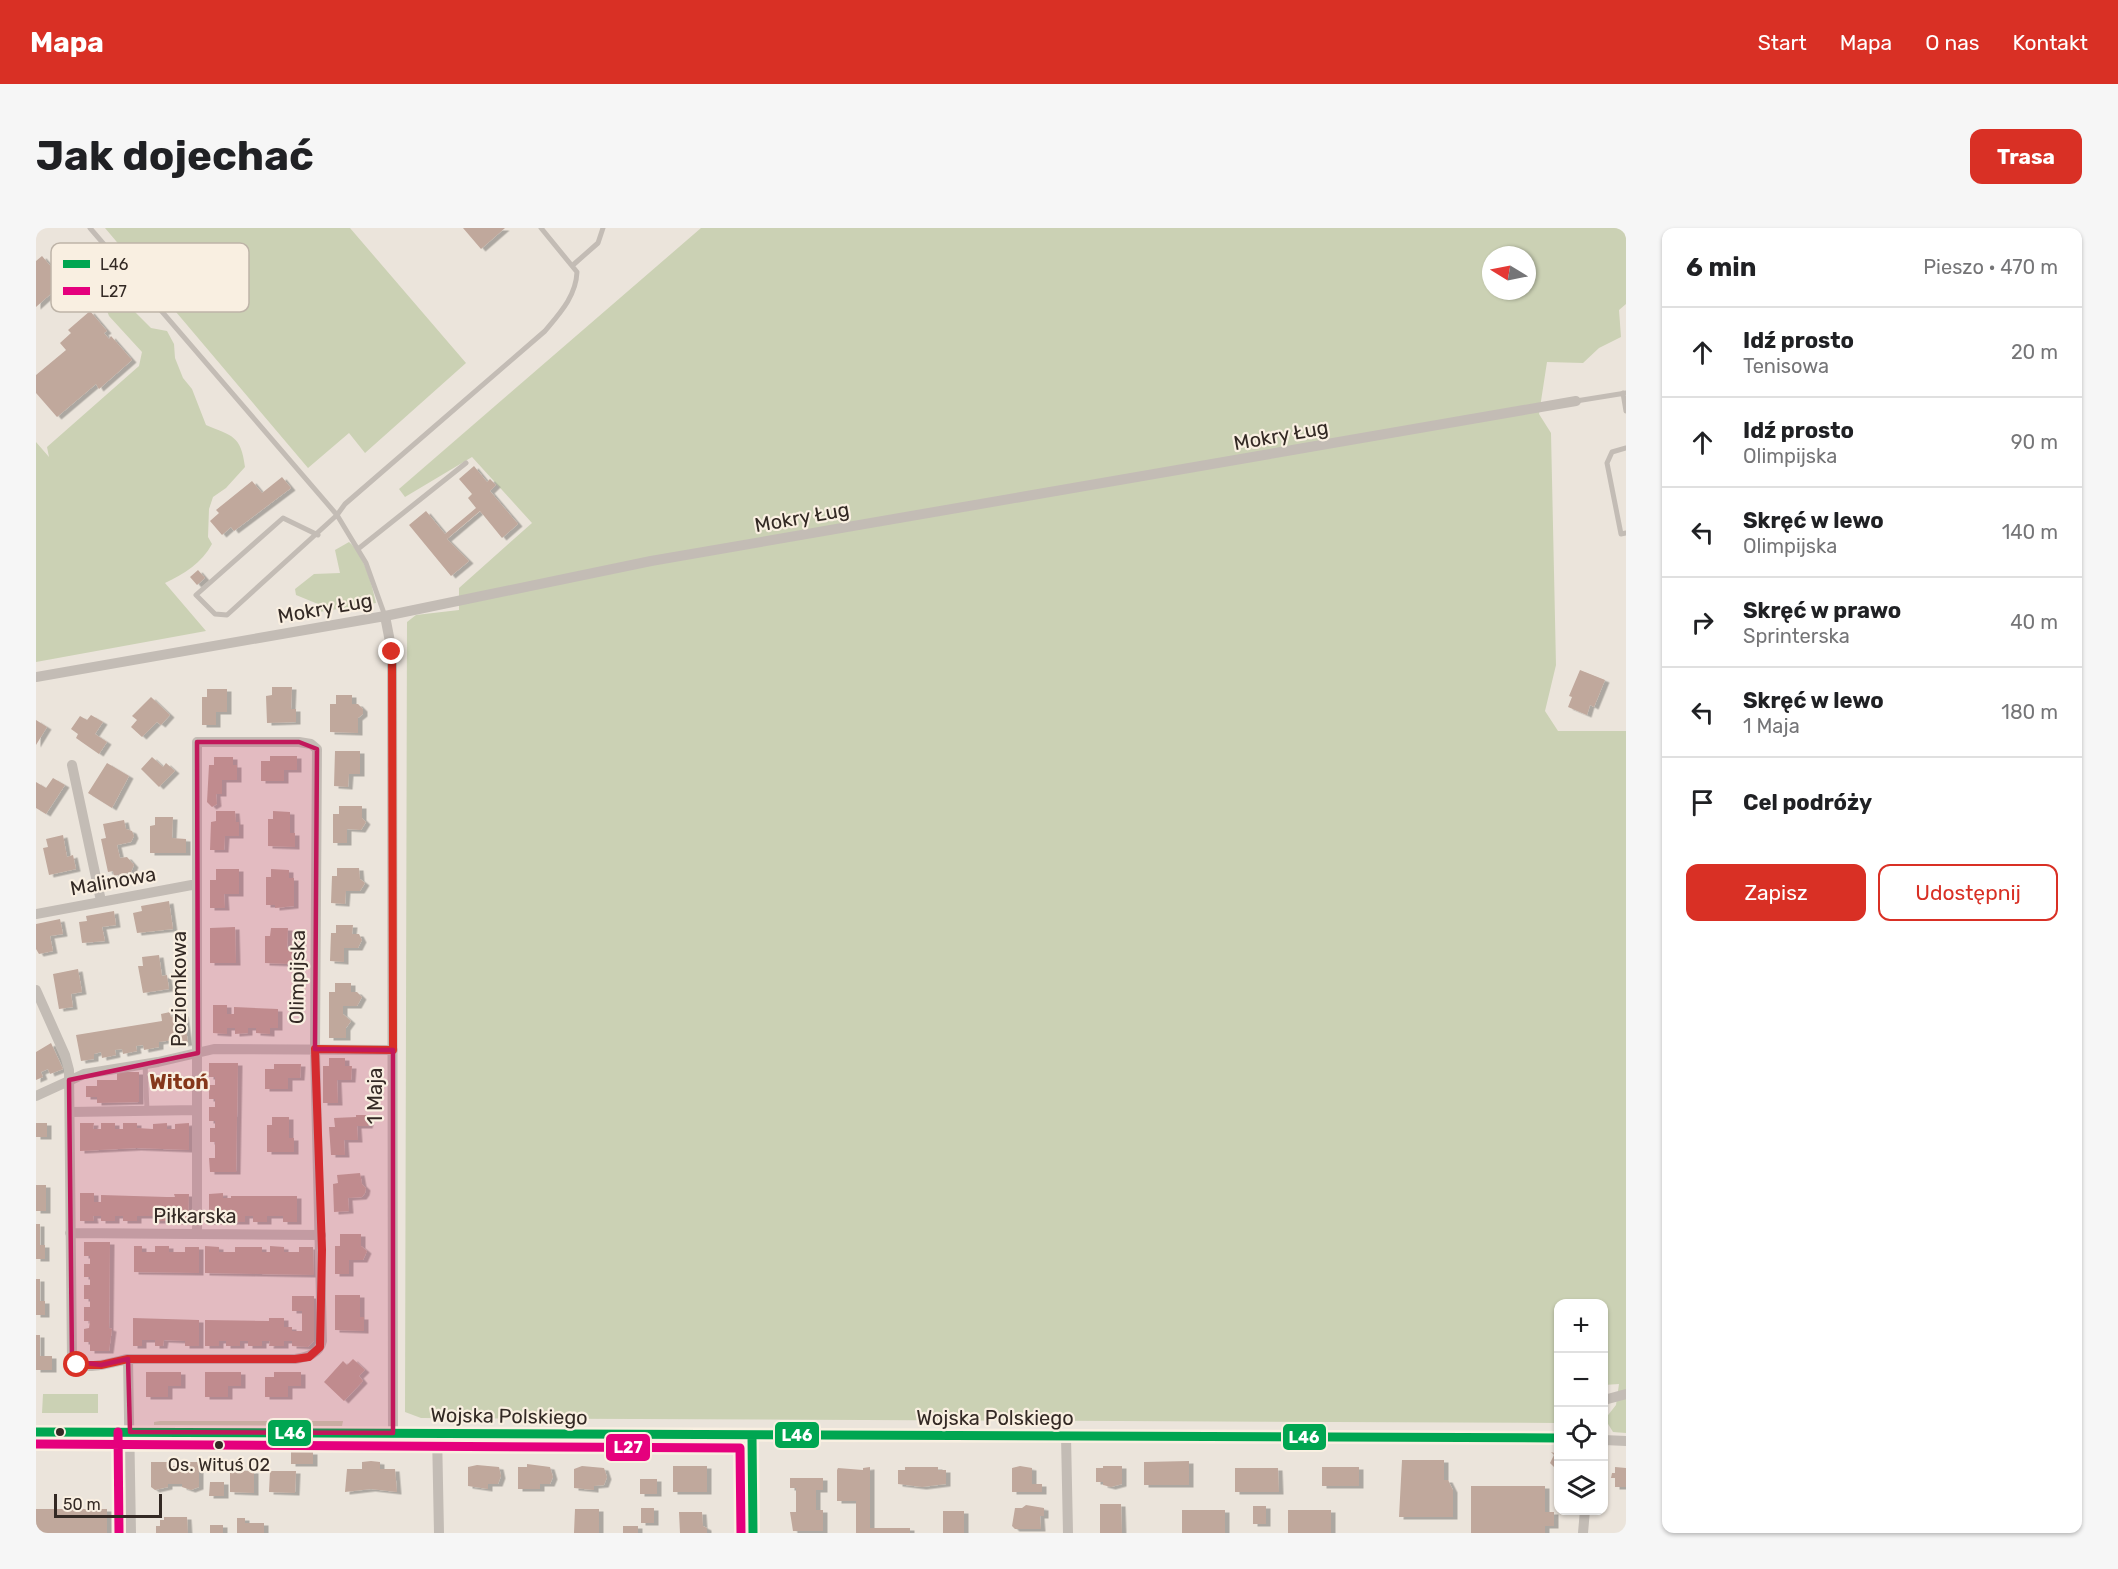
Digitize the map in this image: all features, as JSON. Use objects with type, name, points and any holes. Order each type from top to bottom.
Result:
[{"type":"street","name":"Mokry Ług","points":[[36,677],[385,616],[651,561],[1576,401]]},
{"type":"street","name":"1 Maja","points":[[385,616],[392,652],[393,1432]]},
{"type":"street","name":"Poziomkowa","points":[[196,742],[197,1234]]},
{"type":"street","name":"Olimpijska","points":[[128,1359],[295,1359],[309,1357],[320,1347],[322,1341],[315,1049],[317,750],[311,744],[299,742],[196,742]]},
{"type":"street","points":[[72,765],[101,901]]},
{"type":"street","name":"Malinowa","points":[[36,914],[197,884]]},
{"type":"street","points":[[36,990],[65,1055],[69,1080],[72,1361],[77,1365],[101,1365],[128,1359],[131,1533]]},
{"type":"street","points":[[36,1095],[84,1074],[146,1064],[214,1049],[393,1050]]},
{"type":"street","points":[[70,1112],[197,1110]]},
{"type":"street","name":"Piłkarska","points":[[70,1233],[321,1235]]},
{"type":"street","points":[[1608,1399],[1626,1394]]},
{"type":"street","name":"Wojska Polskiego","points":[[36,1432],[1554,1438]]},
{"type":"street","points":[[437,1433],[439,1533]]},
{"type":"street","points":[[752,1436],[753,1533]]},
{"type":"street","points":[[1066,1436],[1068,1533]]},
{"type":"street","points":[[1608,1440],[1626,1441]]},
{"type":"street","points":[[1583,1533],[1585,1515]]},
{"type":"lane","points":[[90,228],[103,243]]},
{"type":"lane","points":[[318,535],[283,518],[196,595],[215,614],[227,615],[318,535],[345,504],[546,331],[575,288],[577,272],[541,228]]},
{"type":"lane","points":[[573,265],[598,243],[603,228]]},
{"type":"lane","points":[[162,312],[337,515],[358,549],[377,589],[385,616]]},
{"type":"lane","points":[[1576,401],[1624,393],[1626,411]]},
{"type":"lane","points":[[1626,448],[1612,452],[1607,463],[1620,534],[1626,532]]},
{"type":"lane","points":[[358,549],[466,463]]},
{"type":"lane","points":[[146,1064],[147,1110]]},
{"type":"highlighted area","points":[[197,742],[299,742],[317,749],[315,1049],[393,1050],[393,1433],[130,1432],[128,1359],[101,1365],[72,1361],[69,1080],[198,1053]]},
{"type":"green space","points":[[105,228],[350,228],[466,363],[365,453],[349,433],[308,468],[176,312],[249,312],[249,243],[118,243]]},
{"type":"green space","points":[[701,228],[1626,228],[1626,304],[1619,310],[1621,337],[1599,348],[1583,363],[1547,362],[1539,414],[1551,433],[1556,665],[1545,711],[1558,731],[1626,731],[1626,1433],[1613,1432],[1608,1424],[1608,1415],[1616,1405],[1619,1384],[1608,1385],[1608,1299],[1554,1299],[1554,1423],[421,1418],[405,1412],[407,622],[416,615],[459,610],[459,588],[532,523],[472,457],[405,497],[399,489]]},
{"type":"green space","points":[[108,312],[135,312],[151,328],[167,331],[174,344],[175,358],[183,378],[192,389],[206,425],[234,438],[241,448],[245,467],[226,488],[213,497],[209,509],[208,537],[212,544],[208,551],[192,567],[165,583],[206,631],[36,662],[36,442],[49,457],[47,447],[139,366],[142,352]]},
{"type":"green space","points":[[349,542],[363,562],[376,603],[319,612],[318,604],[296,595],[295,589],[314,574],[340,573],[335,550]]},
{"type":"green space","points":[[43,1394],[98,1394],[98,1413],[42,1413]]},
{"type":"green space","points":[[343,1421],[342,1426],[154,1425],[154,1422]]},
{"type":"building","points":[[463,228],[505,228],[481,249]]},
{"type":"building","points":[[42,256],[51,267],[51,294],[36,307],[36,261]]},
{"type":"building","points":[[91,312],[107,331],[104,333],[109,339],[111,336],[132,360],[99,389],[96,384],[57,417],[36,393],[36,375],[66,350],[60,343],[71,333],[68,330]]},
{"type":"building","points":[[474,466],[487,482],[490,479],[496,485],[490,491],[518,524],[502,538],[480,511],[447,539],[469,561],[451,576],[409,525],[426,511],[445,534],[476,508],[468,498],[472,494],[459,479]]},
{"type":"building","points":[[282,477],[291,488],[234,531],[231,527],[222,535],[210,521],[219,513],[216,510],[252,481],[262,493]]},
{"type":"building","points":[[198,570],[205,578],[197,585],[190,577]]},
{"type":"building","points":[[1580,670],[1605,680],[1594,707],[1590,705],[1587,715],[1568,707],[1572,697],[1569,696]]},
{"type":"building","points":[[272,687],[292,687],[291,709],[296,709],[296,722],[267,723],[266,696],[272,695]]},
{"type":"building","points":[[207,689],[227,689],[227,712],[216,712],[216,725],[202,725],[202,697],[207,697]]},
{"type":"building","points":[[336,695],[352,695],[352,704],[358,704],[363,709],[363,714],[358,718],[358,733],[330,732],[330,704],[336,704]]},
{"type":"building","points":[[151,697],[170,715],[161,725],[157,722],[142,737],[131,727],[137,720],[132,716]]},
{"type":"building","points":[[91,715],[103,722],[95,734],[107,742],[99,754],[76,738],[78,734],[71,729],[80,716],[87,720]]},
{"type":"building","points":[[36,720],[47,727],[36,745]]},
{"type":"building","points":[[335,751],[360,751],[360,774],[349,774],[348,787],[334,786]]},
{"type":"building","points":[[270,756],[297,756],[297,770],[284,770],[284,781],[261,781],[261,761],[270,761]]},
{"type":"building","points":[[152,757],[163,767],[166,763],[175,771],[159,787],[141,769]]},
{"type":"building","points":[[214,757],[233,757],[233,765],[237,765],[237,780],[222,780],[222,794],[216,794],[217,804],[212,807],[207,802],[209,765],[214,765]]},
{"type":"building","points":[[107,763],[129,776],[112,808],[88,793]]},
{"type":"building","points":[[53,778],[65,785],[46,814],[36,808],[36,782],[46,788]]},
{"type":"building","points":[[339,806],[362,806],[362,818],[366,822],[361,830],[347,829],[347,843],[333,843],[333,814],[339,814]]},
{"type":"building","points":[[216,811],[235,811],[236,822],[239,822],[239,836],[225,836],[224,850],[210,850],[211,822],[216,821]]},
{"type":"building","points":[[273,811],[290,812],[290,833],[295,833],[295,847],[268,846],[268,819],[273,819]]},
{"type":"building","points":[[155,817],[173,817],[172,838],[186,839],[186,853],[150,853],[150,826],[155,825]]},
{"type":"building","points":[[124,820],[126,829],[132,831],[134,836],[131,842],[117,845],[120,858],[127,857],[134,865],[131,872],[114,876],[113,871],[108,872],[101,839],[106,838],[103,824]]},
{"type":"building","points":[[63,835],[67,857],[73,855],[76,869],[49,875],[43,848],[48,847],[46,839]]},
{"type":"building","points":[[337,868],[359,868],[360,879],[365,883],[360,891],[346,891],[345,904],[331,903],[332,876],[337,876]]},
{"type":"building","points":[[216,869],[239,869],[239,894],[224,894],[225,908],[210,908],[210,880],[216,880]]},
{"type":"building","points":[[271,869],[289,870],[289,878],[294,878],[294,906],[275,908],[275,905],[266,905],[266,877],[271,877]]},
{"type":"building","points":[[169,901],[173,929],[137,933],[133,913],[142,911],[141,906]]},
{"type":"building","points":[[114,911],[116,925],[102,927],[105,941],[82,943],[79,922],[87,921],[86,916]]},
{"type":"building","points":[[60,919],[63,934],[50,936],[53,951],[39,954],[36,949],[36,924]]},
{"type":"building","points":[[336,925],[353,925],[352,934],[359,934],[362,940],[358,948],[344,948],[344,962],[330,961],[331,933],[336,933]]},
{"type":"building","points":[[235,927],[236,963],[210,963],[210,928]]},
{"type":"building","points":[[271,928],[288,928],[287,949],[292,949],[292,964],[265,963],[265,936],[270,936]]},
{"type":"building","points":[[159,955],[162,976],[167,975],[169,989],[143,993],[138,966],[143,966],[142,957]]},
{"type":"building","points":[[78,969],[82,992],[71,994],[73,1007],[59,1009],[53,974]]},
{"type":"building","points":[[335,983],[351,983],[351,992],[357,992],[362,997],[357,1006],[343,1006],[343,1014],[351,1021],[346,1028],[346,1038],[329,1038],[329,992],[335,992]]},
{"type":"building","points":[[213,1005],[227,1005],[227,1014],[234,1014],[234,1007],[278,1009],[278,1028],[270,1028],[270,1034],[256,1033],[256,1028],[248,1028],[248,1033],[235,1034],[235,1028],[227,1028],[227,1034],[213,1033]]},
{"type":"building","points":[[170,1012],[171,1017],[184,1014],[188,1043],[174,1045],[173,1040],[159,1042],[159,1047],[144,1050],[143,1045],[136,1046],[137,1051],[123,1054],[122,1049],[115,1050],[116,1055],[102,1058],[101,1052],[94,1054],[94,1059],[81,1061],[76,1035],[162,1021],[161,1014]]},
{"type":"building","points":[[51,1043],[63,1069],[50,1074],[48,1069],[41,1072],[43,1077],[36,1080],[36,1052]]},
{"type":"building","points":[[329,1058],[345,1058],[345,1066],[352,1066],[351,1080],[337,1080],[338,1103],[323,1103],[323,1066],[329,1066]]},
{"type":"building","points":[[209,1063],[238,1063],[236,1172],[210,1172],[209,1158],[215,1158],[215,1142],[210,1142],[210,1128],[215,1128],[215,1121],[209,1121],[209,1107],[215,1107],[215,1099],[209,1099],[209,1085],[215,1085],[215,1077],[209,1077]]},
{"type":"building","points":[[274,1064],[301,1064],[300,1078],[288,1078],[288,1089],[265,1089],[265,1069],[274,1069]]},
{"type":"building","points":[[117,1072],[139,1072],[139,1102],[97,1103],[97,1097],[86,1097],[86,1086],[97,1086],[97,1080],[117,1080]]},
{"type":"building","points":[[356,1115],[371,1115],[368,1126],[357,1126],[358,1140],[344,1140],[345,1155],[331,1155],[329,1127],[335,1127],[334,1118],[356,1117]]},
{"type":"building","points":[[272,1117],[289,1117],[289,1138],[294,1138],[294,1152],[267,1152],[267,1125],[272,1125]]},
{"type":"building","points":[[36,1123],[47,1123],[47,1137],[36,1137]]},
{"type":"building","points":[[80,1123],[94,1123],[93,1129],[101,1129],[101,1123],[115,1123],[115,1129],[123,1129],[123,1123],[137,1123],[137,1128],[153,1129],[153,1124],[167,1123],[167,1129],[175,1129],[175,1124],[189,1123],[189,1150],[137,1148],[80,1151]]},
{"type":"building","points":[[360,1173],[362,1184],[366,1188],[365,1193],[362,1197],[348,1198],[349,1211],[334,1212],[333,1184],[338,1183],[337,1175]]},
{"type":"building","points":[[36,1185],[46,1185],[46,1211],[36,1211]]},
{"type":"building","points":[[80,1193],[94,1193],[94,1202],[101,1202],[101,1195],[175,1197],[174,1194],[189,1194],[188,1222],[175,1222],[175,1216],[167,1216],[167,1221],[153,1221],[153,1216],[137,1216],[137,1221],[123,1221],[123,1216],[115,1216],[115,1221],[101,1221],[101,1216],[93,1216],[94,1221],[80,1221]]},
{"type":"building","points":[[223,1193],[223,1198],[297,1196],[297,1222],[283,1222],[283,1216],[267,1216],[267,1222],[253,1222],[253,1216],[245,1216],[245,1222],[231,1222],[231,1216],[224,1216],[223,1222],[209,1222],[209,1194]]},
{"type":"building","points":[[36,1224],[40,1224],[40,1245],[45,1245],[45,1259],[36,1259]]},
{"type":"building","points":[[340,1234],[361,1234],[361,1246],[367,1251],[363,1260],[349,1260],[349,1274],[335,1274],[335,1246],[340,1246]]},
{"type":"building","points":[[84,1242],[110,1242],[109,1328],[112,1329],[109,1351],[90,1351],[90,1342],[84,1342],[84,1329],[89,1328],[90,1321],[84,1321],[84,1307],[90,1307],[90,1299],[84,1299],[84,1285],[90,1285],[90,1277],[84,1277],[84,1264],[90,1264],[90,1256],[84,1256]]},
{"type":"building","points":[[134,1246],[142,1246],[142,1252],[155,1252],[155,1246],[169,1246],[169,1252],[185,1252],[185,1247],[199,1247],[199,1273],[134,1272]]},
{"type":"building","points":[[205,1246],[219,1247],[219,1252],[235,1252],[235,1247],[262,1247],[262,1252],[270,1252],[270,1246],[284,1247],[284,1252],[299,1252],[299,1247],[313,1247],[314,1275],[205,1273]]},
{"type":"building","points":[[36,1279],[40,1279],[40,1301],[45,1301],[45,1315],[36,1315]]},
{"type":"building","points":[[335,1295],[360,1295],[360,1317],[364,1317],[364,1331],[335,1330]]},
{"type":"building","points":[[292,1296],[314,1296],[314,1341],[308,1347],[292,1346],[292,1341],[284,1341],[284,1346],[269,1346],[270,1341],[262,1341],[262,1346],[248,1346],[248,1341],[240,1341],[240,1346],[226,1346],[226,1341],[219,1341],[219,1346],[205,1346],[205,1320],[269,1321],[269,1318],[284,1318],[284,1327],[292,1327],[292,1331],[302,1331],[302,1311],[292,1311]]},
{"type":"building","points":[[133,1318],[199,1320],[199,1346],[185,1346],[185,1341],[164,1340],[163,1346],[155,1346],[155,1340],[142,1340],[142,1346],[133,1346]]},
{"type":"building","points":[[36,1335],[40,1335],[40,1356],[52,1356],[52,1370],[36,1370]]},
{"type":"building","points":[[353,1359],[365,1370],[359,1376],[363,1381],[344,1401],[324,1382],[343,1361],[347,1365]]},
{"type":"building","points":[[146,1372],[181,1372],[181,1386],[168,1386],[168,1397],[146,1397]]},
{"type":"building","points":[[205,1372],[241,1372],[241,1386],[228,1386],[228,1397],[205,1397]]},
{"type":"building","points":[[274,1372],[301,1372],[301,1386],[288,1386],[288,1397],[265,1397],[265,1377],[274,1377]]},
{"type":"building","points":[[291,1452],[313,1452],[313,1464],[291,1464]]},
{"type":"building","points":[[1554,1455],[1554,1467],[1550,1463]]},
{"type":"building","points":[[1402,1460],[1444,1460],[1444,1480],[1448,1480],[1453,1490],[1453,1517],[1399,1517]]},
{"type":"building","points":[[1189,1461],[1189,1485],[1144,1485],[1144,1462]]},
{"type":"building","points":[[151,1462],[168,1462],[168,1466],[182,1466],[182,1462],[199,1462],[199,1487],[191,1490],[182,1487],[182,1484],[168,1484],[168,1487],[155,1490],[151,1487]]},
{"type":"building","points":[[362,1462],[380,1462],[380,1469],[395,1469],[397,1492],[371,1489],[345,1492],[347,1469],[362,1469]]},
{"type":"building","points":[[527,1464],[550,1467],[553,1477],[550,1484],[540,1484],[540,1489],[518,1489],[518,1467],[527,1467]]},
{"type":"building","points":[[477,1465],[499,1467],[501,1476],[498,1484],[488,1484],[488,1489],[468,1486],[468,1467]]},
{"type":"building","points":[[582,1466],[604,1468],[607,1477],[604,1485],[594,1486],[594,1490],[574,1488],[574,1469]]},
{"type":"building","points":[[673,1466],[707,1466],[707,1492],[673,1492]]},
{"type":"building","points":[[1020,1466],[1032,1468],[1032,1484],[1042,1484],[1042,1492],[1012,1492],[1012,1468]]},
{"type":"building","points":[[1103,1466],[1122,1466],[1122,1484],[1111,1487],[1103,1485],[1103,1482],[1096,1482],[1096,1468],[1103,1468]]},
{"type":"building","points":[[870,1467],[870,1528],[910,1528],[910,1533],[856,1533],[856,1501],[837,1501],[837,1470],[838,1468],[863,1470],[863,1468]]},
{"type":"building","points":[[905,1467],[938,1467],[938,1470],[946,1470],[946,1484],[922,1487],[898,1484],[898,1470],[905,1470]]},
{"type":"building","points":[[1322,1467],[1359,1467],[1359,1486],[1322,1486]]},
{"type":"building","points":[[1615,1467],[1626,1468],[1626,1487],[1615,1487],[1615,1478],[1611,1478],[1612,1473],[1615,1473]]},
{"type":"building","points":[[1235,1468],[1278,1468],[1279,1492],[1235,1492]]},
{"type":"building","points":[[230,1470],[254,1471],[254,1493],[230,1492]]},
{"type":"building","points":[[270,1471],[296,1471],[295,1493],[269,1492]]},
{"type":"building","points":[[790,1478],[823,1478],[823,1490],[816,1490],[816,1510],[823,1510],[823,1531],[793,1531],[790,1512],[796,1512],[796,1488],[790,1488]]},
{"type":"building","points":[[640,1479],[657,1479],[657,1494],[640,1494]]},
{"type":"building","points":[[210,1482],[224,1482],[224,1496],[209,1496]]},
{"type":"building","points":[[1471,1486],[1545,1486],[1545,1512],[1554,1512],[1554,1526],[1545,1526],[1545,1533],[1471,1533]]},
{"type":"building","points":[[1100,1504],[1121,1504],[1122,1533],[1100,1533]]},
{"type":"building","points":[[1026,1505],[1044,1508],[1044,1516],[1040,1516],[1041,1529],[1015,1529],[1012,1526],[1015,1508],[1022,1508]]},
{"type":"building","points":[[1253,1506],[1266,1506],[1266,1524],[1253,1524]]},
{"type":"building","points":[[641,1508],[654,1508],[654,1523],[641,1523]]},
{"type":"building","points":[[36,1509],[107,1509],[107,1533],[36,1533]]},
{"type":"building","points":[[575,1509],[599,1509],[599,1533],[574,1533]]},
{"type":"building","points":[[1182,1510],[1225,1510],[1225,1533],[1182,1533]]},
{"type":"building","points":[[1288,1510],[1331,1510],[1331,1533],[1288,1533]]},
{"type":"building","points":[[943,1511],[964,1511],[964,1533],[943,1533]]},
{"type":"building","points":[[679,1512],[702,1512],[703,1526],[707,1528],[707,1533],[680,1533]]},
{"type":"building","points":[[164,1517],[187,1517],[188,1533],[156,1533],[156,1526],[160,1526],[160,1520],[164,1520]]},
{"type":"building","points":[[237,1518],[245,1518],[245,1523],[264,1523],[264,1533],[237,1533]]},
{"type":"building","points":[[210,1525],[223,1525],[223,1533],[210,1533]]},
{"type":"building","points":[[623,1526],[638,1526],[638,1533],[623,1533]]},
{"type":"transit line","name":"L46","points":[[36,1432],[1554,1438]]},
{"type":"transit line","name":"L27","points":[[118,1432],[119,1533]]},
{"type":"transit line","name":"L46","points":[[752,1436],[753,1533]]},
{"type":"transit line","name":"L27","points":[[36,1444],[740,1448],[741,1533]]},
{"type":"place","name":"Os. Wituś 02","points":[[219,1445]]},
{"type":"district","name":"Witoń","points":[[179,1082]]},
{"type":"route","points":[[77,1365],[101,1365],[128,1359],[295,1359],[309,1357],[320,1347],[322,1341],[322,1250],[315,1049],[393,1050],[392,652]]}]
